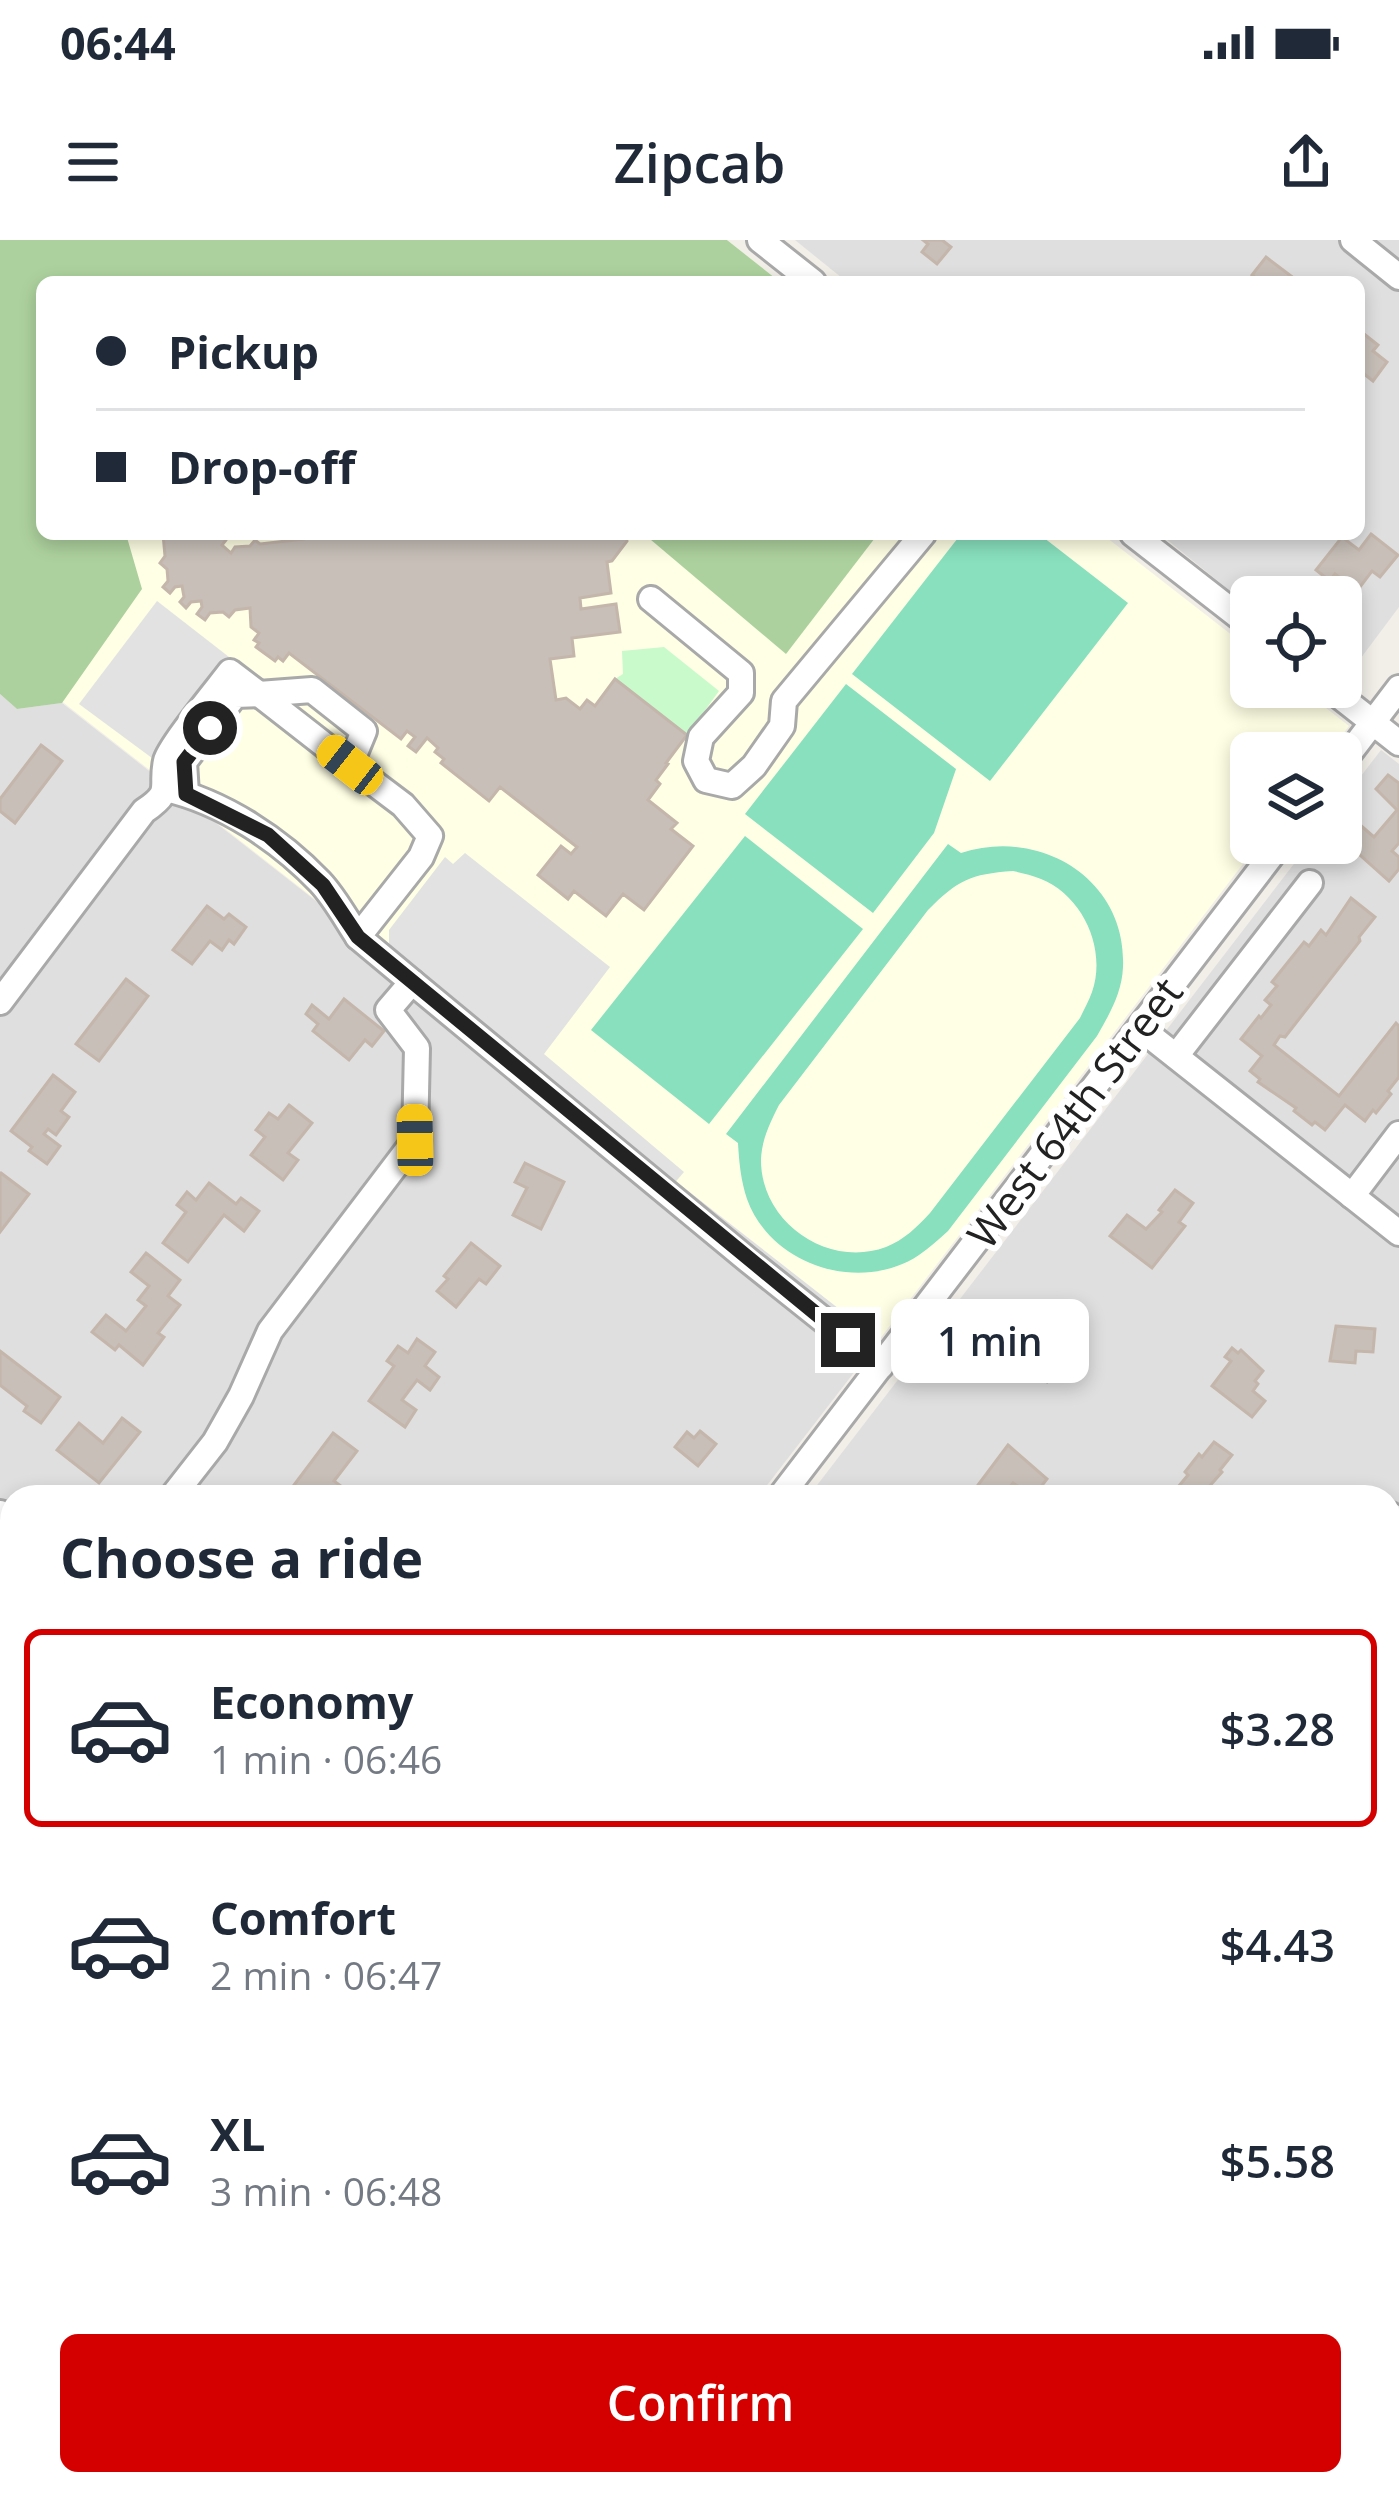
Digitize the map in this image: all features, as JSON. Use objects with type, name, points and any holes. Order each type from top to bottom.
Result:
[{"type":"street","points":[[760,240],[805,276]]},
{"type":"street","points":[[1353,240],[1399,277]]},
{"type":"street","points":[[784,701],[760,688],[741,693],[701,737],[696,760],[706,780],[732,786],[754,766],[782,726],[784,701],[918,540]]},
{"type":"street","points":[[1141,540],[1230,610]]},
{"type":"street","points":[[651,599],[741,673],[741,693]]},
{"type":"street","points":[[358,937],[422,857],[430,836],[403,805],[230,672],[166,758],[176,791],[268,835],[323,885],[358,937],[881,1366]]},
{"type":"street","points":[[1362,736],[1399,688]]},
{"type":"street","points":[[0,1003],[144,812],[176,791],[184,762],[235,695],[312,690],[364,731],[350,765]]},
{"type":"street","points":[[1355,708],[1399,743]]},
{"type":"street","name":"West 64th Street","points":[[789,1485],[1265,864]]},
{"type":"street","name":"West 64th Street","points":[[1176,1056],[1310,883]]},
{"type":"street","points":[[181,1485],[241,1396],[270,1330],[415,1140],[417,1048],[388,1010],[412,982]]},
{"type":"street","points":[[1140,1028],[1399,1233]]},
{"type":"street","points":[[1352,1196],[1399,1134]]},
{"type":"shaded area","points":[[0,240],[727,240],[772,276],[36,276],[36,540],[1110,540],[1230,634],[1230,708],[1326,708],[1349,726],[1344,732],[1230,732],[1230,864],[1243,864],[879,1340],[0,653]]},
{"type":"shaded area","points":[[795,240],[1399,240],[1399,607],[1362,657],[1362,576],[1230,576],[1230,591],[1167,540],[1365,540],[1365,276],[840,276]]},
{"type":"shaded area","points":[[157,601],[229,657],[152,758],[79,704]]},
{"type":"shaded area","points":[[0,694],[17,709],[62,703],[879,1340],[767,1485],[0,1485]]},
{"type":"shaded area","points":[[1381,750],[1399,764],[1399,1485],[817,1485],[1294,864],[1362,864],[1362,775]]},
{"type":"shaded area","points":[[465,853],[610,967],[544,1054],[684,1172],[672,1186],[520,1062],[505,1042],[396,956],[389,944],[389,930],[445,857],[453,864]]},
{"type":"green space","points":[[0,240],[727,240],[772,276],[36,276],[36,540],[128,540],[142,589],[62,703],[17,709],[0,694]]},
{"type":"green space","points":[[651,540],[873,540],[786,654]]},
{"type":"green space","points":[[956,540],[1047,540],[1128,603],[990,781],[852,674]]},
{"type":"green space","points":[[664,647],[719,691],[687,735],[615,679],[623,674],[622,651]]},
{"type":"green space","points":[[846,684],[956,769],[934,833],[873,913],[745,814]]},
{"type":"green space","points":[[745,836],[863,929],[709,1124],[591,1030]]},
{"type":"green space","points":[[948,844],[961,853],[1020,847],[1048,854],[1094,885],[1110,908],[1120,936],[1123,967],[1106,1020],[948,1231],[919,1255],[896,1267],[871,1272],[820,1267],[797,1256],[759,1222],[745,1192],[738,1143],[726,1134]],"holes":[[[1013,871],[1056,887],[1088,926],[1096,975],[1080,1018],[910,1233],[886,1247],[864,1252],[841,1251],[801,1235],[772,1202],[764,1181],[763,1145],[779,1105],[928,910],[966,880]]]},
{"type":"building","points":[[923,240],[942,240],[951,247],[937,264],[922,252],[928,244]]},
{"type":"building","points":[[1266,257],[1291,276],[1253,276]]},
{"type":"building","points":[[1365,335],[1378,345],[1373,351],[1387,362],[1373,381],[1365,375]]},
{"type":"building","points":[[1371,534],[1398,555],[1380,577],[1372,571],[1362,584],[1362,576],[1324,576],[1316,570],[1340,540],[1359,550]]},
{"type":"building","points":[[164,540],[226,540],[222,545],[231,553],[255,540],[260,544],[295,540],[627,540],[607,562],[611,593],[580,598],[581,609],[616,604],[620,632],[572,638],[574,656],[550,659],[556,700],[566,698],[580,709],[587,700],[595,706],[615,679],[687,735],[666,763],[656,780],[660,784],[648,800],[677,823],[671,829],[693,846],[644,910],[623,894],[606,916],[574,891],[568,899],[538,875],[561,846],[571,854],[577,847],[500,787],[489,801],[441,763],[444,759],[435,752],[438,748],[427,738],[416,752],[408,746],[415,737],[407,731],[401,739],[289,653],[283,661],[278,657],[275,661],[256,647],[259,633],[251,627],[250,608],[235,610],[229,617],[223,612],[210,613],[205,620],[197,614],[201,601],[186,608],[180,602],[182,586],[170,593],[163,587],[168,581],[167,569],[160,563],[165,556]]},
{"type":"building","points":[[41,745],[62,761],[15,823],[0,811],[0,799]]},
{"type":"building","points":[[1388,775],[1399,783],[1399,843],[1392,851],[1399,857],[1399,869],[1389,881],[1362,857],[1362,826],[1374,837],[1397,810],[1376,789]]},
{"type":"building","points":[[1351,898],[1375,917],[1285,1037],[1280,1036],[1274,1045],[1339,1096],[1396,1023],[1399,1077],[1388,1091],[1391,1094],[1365,1121],[1345,1105],[1325,1130],[1258,1082],[1250,1071],[1262,1056],[1241,1039],[1271,1005],[1265,1000],[1277,986],[1272,982],[1304,942],[1309,946],[1321,930],[1326,935]]},
{"type":"building","points":[[207,906],[246,927],[234,944],[229,940],[222,950],[210,941],[192,964],[173,950]]},
{"type":"building","points":[[126,979],[148,996],[99,1061],[76,1044]]},
{"type":"building","points":[[344,999],[384,1031],[372,1046],[365,1040],[349,1060],[313,1031],[318,1024],[306,1014],[312,1005],[329,1019]]},
{"type":"building","points":[[53,1075],[75,1092],[61,1111],[69,1117],[56,1135],[48,1129],[44,1134],[60,1146],[47,1164],[11,1131]]},
{"type":"building","points":[[289,1105],[312,1123],[288,1153],[298,1160],[283,1180],[251,1155],[265,1137],[256,1130],[269,1113],[278,1119]]},
{"type":"building","points":[[525,1163],[564,1182],[541,1229],[513,1215],[527,1188],[515,1182]]},
{"type":"building","points":[[0,1174],[29,1194],[0,1232]]},
{"type":"building","points":[[209,1183],[236,1204],[241,1198],[259,1211],[244,1231],[224,1215],[188,1262],[163,1243],[186,1212],[177,1205],[187,1192],[196,1200]]},
{"type":"building","points":[[1175,1190],[1193,1203],[1179,1222],[1185,1226],[1152,1268],[1110,1236],[1127,1215],[1146,1229]]},
{"type":"building","points":[[471,1243],[500,1266],[486,1284],[479,1279],[456,1307],[437,1291]]},
{"type":"building","points":[[146,1253],[180,1280],[168,1296],[180,1305],[158,1333],[164,1337],[143,1365],[119,1345],[115,1350],[92,1332],[106,1315],[126,1331],[146,1306],[138,1300],[149,1286],[131,1272]]},
{"type":"building","points":[[1052,1313],[1082,1337],[1047,1382],[1028,1368],[1051,1338],[1039,1329]]},
{"type":"building","points":[[1336,1326],[1375,1329],[1373,1352],[1356,1351],[1355,1363],[1330,1361]]},
{"type":"building","points":[[417,1339],[435,1352],[425,1366],[439,1377],[430,1390],[417,1380],[402,1400],[416,1410],[405,1427],[369,1401],[394,1366],[387,1361],[398,1346],[408,1353]]},
{"type":"building","points":[[1232,1348],[1241,1350],[1263,1371],[1253,1391],[1265,1401],[1252,1417],[1212,1386],[1231,1361],[1225,1357]]},
{"type":"building","points":[[0,1351],[60,1397],[41,1423],[0,1385]]},
{"type":"building","points":[[122,1418],[140,1432],[99,1483],[57,1450],[79,1423],[103,1443]]},
{"type":"building","points":[[700,1431],[716,1444],[698,1466],[675,1447],[687,1432],[694,1438]]},
{"type":"building","points":[[333,1433],[357,1451],[334,1481],[339,1485],[294,1485]]},
{"type":"building","points":[[1214,1442],[1232,1455],[1211,1485],[1180,1485],[1199,1454],[1202,1457]]},
{"type":"building","points":[[1008,1445],[1047,1479],[1042,1485],[978,1485]]},
{"type":"route","points":[[210,728],[184,762],[186,794],[268,835],[323,885],[358,937],[848,1340]]}]
